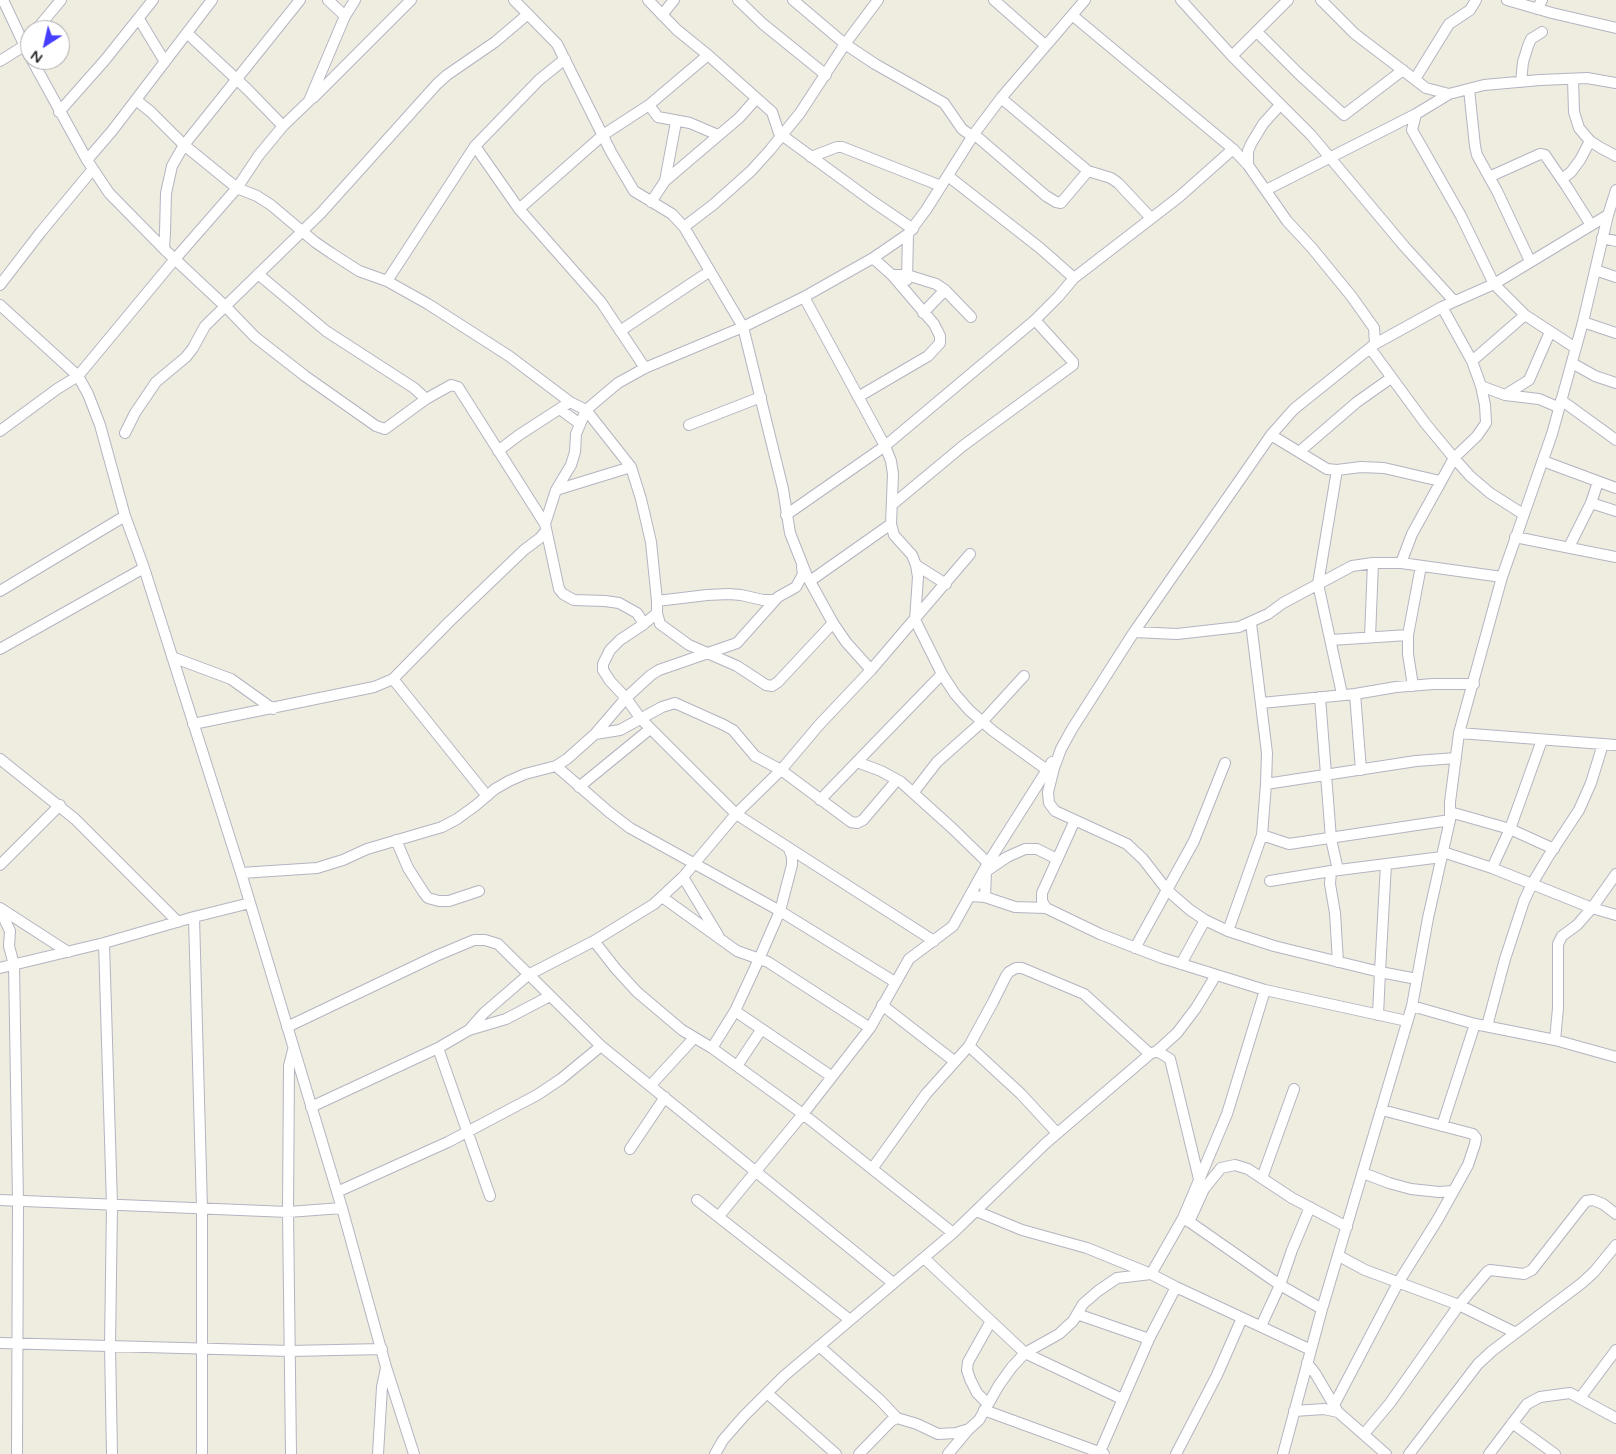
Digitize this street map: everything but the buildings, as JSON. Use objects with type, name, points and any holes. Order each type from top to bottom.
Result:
[{"type":"street","points":[[3,0],[20,30]]},
{"type":"street","points":[[44,20],[61,0]]},
{"type":"street","points":[[59,112],[153,0]]},
{"type":"street","points":[[0,284],[212,0]]},
{"type":"street","points":[[164,249],[166,192],[172,166],[184,145],[300,0]]},
{"type":"street","points":[[328,0],[346,16]]},
{"type":"street","points":[[309,102],[346,16],[355,0]]},
{"type":"street","points":[[0,431],[78,376],[174,259],[237,188],[283,126],[411,0]]},
{"type":"street","points":[[514,0],[557,44],[634,191],[672,214],[684,228],[743,327],[783,489],[790,533],[810,581],[833,623],[846,642],[871,670]]},
{"type":"street","points":[[648,0],[677,30],[772,112],[779,134],[910,231]]},
{"type":"street","points":[[662,15],[674,0]]},
{"type":"street","points":[[738,0],[763,24],[826,75]]},
{"type":"street","points":[[793,0],[845,44],[875,64],[939,100],[948,108],[962,129],[969,134],[974,134],[1046,196],[1058,203],[1062,203],[1088,171]]},
{"type":"street","points":[[684,228],[751,171],[782,136],[800,113],[845,44],[878,0]]},
{"type":"street","points":[[994,0],[1045,45]]},
{"type":"street","points":[[193,724],[374,688],[393,679],[545,528],[556,490],[571,465],[575,452],[576,434],[586,410],[618,383],[645,368],[743,327],[804,297],[873,258],[910,231],[974,134],[1001,98],[1085,0]]},
{"type":"street","points":[[1232,56],[1288,0]]},
{"type":"street","points":[[1321,0],[1355,34],[1426,88],[1450,94]]},
{"type":"street","points":[[1415,79],[1449,24],[1470,10],[1476,0]]},
{"type":"street","points":[[1507,0],[1539,4],[1616,28]]},
{"type":"street","points":[[1184,1],[1232,56],[1311,135],[1404,246],[1454,301]]},
{"type":"street","points":[[125,432],[135,413],[156,382],[186,357],[205,326],[303,232],[437,84],[447,74],[496,42],[528,14]]},
{"type":"street","points":[[1072,15],[1233,149],[1248,166],[1287,221],[1312,248],[1374,328],[1372,346],[1391,378],[1454,458],[1470,476],[1490,493],[1522,514]]},
{"type":"street","points":[[139,19],[165,62]]},
{"type":"street","points":[[1257,32],[1344,115],[1403,70]]},
{"type":"street","points":[[1521,82],[1522,62],[1528,46],[1531,39],[1542,32]]},
{"type":"street","points":[[187,33],[283,126]]},
{"type":"street","points":[[0,61],[20,47]]},
{"type":"street","points":[[519,210],[603,135],[649,105],[708,55]]},
{"type":"street","points":[[387,281],[475,146],[540,80],[565,59]]},
{"type":"street","points":[[37,70],[59,112],[109,194],[174,259],[270,349],[376,426],[385,429],[426,399],[451,385],[458,387],[545,528],[553,555],[559,589],[563,594],[574,600],[619,603],[637,613],[644,624]]},
{"type":"street","points":[[1266,190],[1419,112],[1450,94],[1484,85],[1521,82],[1587,78],[1616,83]]},
{"type":"street","points":[[1573,79],[1575,120],[1579,128],[1590,141],[1616,156]]},
{"type":"street","points":[[1426,88],[1412,130],[1461,216],[1494,284],[1525,315],[1574,347]]},
{"type":"street","points":[[1469,89],[1477,155],[1530,261]]},
{"type":"street","points":[[1001,98],[1088,171],[1110,178],[1118,183],[1151,218]]},
{"type":"street","points":[[651,202],[665,181],[739,118],[756,99]]},
{"type":"street","points":[[136,100],[151,112],[184,145],[237,188],[257,196],[271,205],[331,254],[359,271],[387,281],[428,304],[509,356],[570,402],[586,410],[631,467],[651,542],[657,613],[660,624],[667,630],[689,645],[737,666],[766,685],[772,686],[778,682],[833,623]]},
{"type":"street","points":[[649,105],[658,118],[696,125],[718,135]]},
{"type":"street","points":[[1248,166],[1248,151],[1251,144],[1263,124],[1280,105]]},
{"type":"street","points":[[665,181],[676,122]]},
{"type":"street","points":[[1562,179],[1571,172],[1580,160],[1590,141]]},
{"type":"street","points":[[475,146],[519,210],[601,302],[645,368]]},
{"type":"street","points":[[810,157],[842,147],[941,186]]},
{"type":"street","points":[[786,515],[885,446],[1035,320],[1074,278],[1179,198],[1233,149]]},
{"type":"street","points":[[1489,177],[1540,154],[1545,155],[1591,225]]},
{"type":"street","points":[[948,176],[1040,248],[1074,278]]},
{"type":"street","points":[[1283,1454],[1322,1310],[1412,1006],[1450,816],[1459,733],[1502,577],[1522,514],[1552,434],[1572,363],[1574,347],[1583,322],[1602,238],[1616,190]]},
{"type":"street","points":[[719,1216],[803,1114],[870,1028],[909,959],[953,926],[985,870],[1099,685],[1272,435],[1294,409],[1372,346],[1442,307],[1494,284],[1608,215]]},
{"type":"street","points":[[908,294],[907,275],[910,231]]},
{"type":"street","points":[[1602,238],[1616,241]]},
{"type":"street","points":[[858,397],[928,356],[940,343],[940,336],[934,324],[892,275],[873,258]]},
{"type":"street","points":[[620,331],[710,270]]},
{"type":"street","points":[[1595,270],[1616,277]]},
{"type":"street","points":[[258,274],[326,331],[414,388],[426,399]]},
{"type":"street","points":[[892,275],[907,275],[931,282],[945,290],[971,317]]},
{"type":"street","points":[[924,313],[945,290]]},
{"type":"street","points":[[804,297],[885,446],[891,461],[893,474],[891,524],[894,535],[912,555],[916,565],[918,577],[915,620],[942,674],[955,694],[982,722],[1047,770]]},
{"type":"street","points":[[0,305],[78,376],[88,394],[100,425],[125,516],[144,568],[241,873],[342,1208],[386,1367],[414,1454]]},
{"type":"street","points":[[1400,563],[1412,534],[1440,480],[1454,458],[1478,436],[1486,423],[1481,386],[1472,361],[1442,307]]},
{"type":"street","points":[[1472,361],[1525,315]]},
{"type":"street","points":[[893,504],[964,445],[1073,365],[1073,362],[1035,320]]},
{"type":"street","points":[[1583,322],[1616,333]]},
{"type":"street","points":[[1505,395],[1529,380],[1550,332]]},
{"type":"street","points":[[1572,363],[1595,376],[1616,383]]},
{"type":"street","points":[[1299,452],[1357,402],[1391,378]]},
{"type":"street","points":[[1481,386],[1505,395],[1539,399],[1559,404],[1616,440]]},
{"type":"street","points":[[689,425],[761,397]]},
{"type":"street","points":[[498,451],[519,435],[561,410],[570,402]]},
{"type":"street","points":[[561,410],[580,424]]},
{"type":"street","points":[[1272,435],[1327,469],[1384,468],[1440,480]]},
{"type":"street","points":[[1543,461],[1616,488]]},
{"type":"street","points":[[556,490],[631,467]]},
{"type":"street","points":[[1337,470],[1318,584],[1342,694]]},
{"type":"street","points":[[1569,547],[1591,502],[1598,482]]},
{"type":"street","points":[[1591,502],[1616,511]]},
{"type":"street","points":[[0,591],[125,516]]},
{"type":"street","points":[[810,581],[891,524]]},
{"type":"street","points":[[1515,537],[1616,557]]},
{"type":"street","points":[[469,1030],[484,1013],[528,975],[594,942],[662,897],[683,877],[736,814],[781,770],[871,670],[970,554]]},
{"type":"street","points":[[1134,632],[1177,634],[1239,627],[1352,566],[1373,563],[1400,563],[1502,577]]},
{"type":"street","points":[[1370,636],[1373,563]]},
{"type":"street","points":[[241,873],[317,868],[343,860],[367,849],[442,827],[457,819],[495,789],[518,778],[556,766],[567,759],[595,734],[626,698],[651,675],[659,670],[737,643],[775,600],[796,587],[803,574],[802,564]]},
{"type":"street","points":[[916,565],[946,584]]},
{"type":"street","points":[[1413,686],[1408,654],[1408,635],[1421,566]]},
{"type":"street","points":[[0,649],[144,568]]},
{"type":"street","points":[[657,601],[729,594],[762,600],[775,600]]},
{"type":"street","points":[[657,613],[620,640],[610,650],[603,664],[603,670],[606,675],[641,719],[736,814],[934,941]]},
{"type":"street","points":[[1228,931],[1262,835],[1266,784],[1267,753],[1251,622]]},
{"type":"street","points":[[1331,640],[1408,635]]},
{"type":"street","points":[[172,657],[231,679],[273,709]]},
{"type":"street","points":[[820,800],[942,674]]},
{"type":"street","points":[[913,793],[938,762],[982,722],[1024,676]]},
{"type":"street","points":[[393,679],[487,796]]},
{"type":"street","points":[[1261,703],[1355,694],[1413,686],[1474,684]]},
{"type":"street","points":[[1355,694],[1361,770]]},
{"type":"street","points":[[1320,697],[1334,854],[1327,871],[1335,913],[1338,962]]},
{"type":"street","points":[[595,734],[620,730],[662,707],[675,704],[728,727],[755,756],[781,770],[851,822],[863,820],[897,780]]},
{"type":"street","points":[[579,787],[650,729]]},
{"type":"street","points":[[1459,733],[1616,745]]},
{"type":"street","points":[[1492,868],[1510,829],[1542,740]]},
{"type":"street","points":[[1487,1026],[1505,959],[1524,900],[1578,810],[1591,783],[1603,744]]},
{"type":"street","points":[[1061,749],[1048,792],[1049,803],[1055,811],[1114,837],[1133,848],[1167,890],[1205,920],[1228,931],[1274,946],[1417,979]]},
{"type":"street","points":[[1266,784],[1416,761],[1456,758]]},
{"type":"street","points":[[0,759],[60,805],[178,922]]},
{"type":"street","points":[[857,762],[881,771],[897,780],[952,828],[985,870],[984,897]]},
{"type":"street","points":[[1135,948],[1194,841],[1225,763]]},
{"type":"street","points":[[556,766],[630,828],[780,911],[895,982]]},
{"type":"street","points":[[0,866],[60,805]]},
{"type":"street","points":[[1262,835],[1281,843],[1289,844],[1332,839],[1450,816],[1510,829],[1554,849]]},
{"type":"street","points":[[1046,908],[1042,901],[1042,894],[1075,820]]},
{"type":"street","points":[[396,840],[408,868],[428,898],[438,901],[449,901],[479,891]]},
{"type":"street","points":[[1257,851],[1281,843]]},
{"type":"street","points":[[712,1048],[735,1011],[760,960],[780,911],[792,865],[789,849]]},
{"type":"street","points":[[985,870],[1025,849],[1037,849],[1057,859]]},
{"type":"street","points":[[1327,871],[1334,854]]},
{"type":"street","points":[[1270,881],[1442,854],[1492,868],[1592,908],[1616,915]]},
{"type":"street","points":[[1378,1015],[1386,864]]},
{"type":"street","points":[[1554,1040],[1558,1008],[1556,957],[1558,944],[1562,936],[1577,925],[1592,908],[1616,874]]},
{"type":"street","points":[[683,877],[720,938]]},
{"type":"street","points":[[971,896],[984,897],[1015,907],[1046,908],[1100,934],[1135,948],[1265,990],[1408,1021]]},
{"type":"street","points":[[662,897],[737,951],[768,962],[870,1028]]},
{"type":"street","points":[[0,968],[104,943],[250,903]]},
{"type":"street","points":[[0,909],[68,952]]},
{"type":"street","points":[[0,909],[10,931],[9,946],[14,965],[18,1201],[16,1454]]},
{"type":"street","points":[[194,917],[202,1210],[202,1454]]},
{"type":"street","points":[[1181,964],[1205,920]]},
{"type":"street","points":[[287,1027],[436,956],[474,940],[485,940],[498,944],[601,1046],[893,1284]]},
{"type":"street","points":[[594,942],[637,992],[682,1030],[712,1048],[803,1114],[953,1233]]},
{"type":"street","points":[[104,943],[112,1205],[110,1346],[112,1454]]},
{"type":"street","points":[[872,1169],[926,1094],[954,1060],[969,1046],[1006,976],[1016,968],[1022,968],[1084,994],[1140,1046],[1164,1054],[1170,1059],[1199,1179]]},
{"type":"street","points":[[715,1454],[723,1440],[744,1416],[784,1376],[953,1233],[1057,1133],[1177,1032],[1196,1008],[1216,975]]},
{"type":"street","points":[[1186,1220],[1199,1179],[1227,1114],[1265,990]]},
{"type":"street","points":[[311,1107],[438,1048],[469,1030],[506,1019],[550,996]]},
{"type":"street","points":[[882,1005],[954,1060]]},
{"type":"street","points":[[1412,1006],[1475,1024],[1554,1040],[1616,1057]]},
{"type":"street","points":[[735,1011],[831,1076]]},
{"type":"street","points":[[1442,1126],[1475,1024]]},
{"type":"street","points":[[736,1066],[761,1030]]},
{"type":"street","points":[[650,1086],[694,1038]]},
{"type":"street","points":[[337,1192],[448,1142],[537,1095],[560,1080],[601,1046]]},
{"type":"street","points":[[969,1046],[1021,1094],[1057,1133]]},
{"type":"street","points":[[1140,1046],[1141,1062]]},
{"type":"street","points":[[291,1454],[288,1212],[289,1066],[294,1048]]},
{"type":"street","points":[[438,1048],[490,1196]]},
{"type":"street","points":[[1262,1178],[1294,1089]]},
{"type":"street","points":[[630,1149],[665,1097]]},
{"type":"street","points":[[1336,1408],[1398,1283],[1438,1219],[1468,1164],[1476,1138],[1473,1134],[1382,1110]]},
{"type":"street","points":[[1192,1147],[1210,1153]]},
{"type":"street","points":[[1151,1274],[1204,1190],[1222,1168],[1235,1165],[1248,1170],[1347,1228]]},
{"type":"street","points":[[1363,1174],[1411,1189],[1440,1192],[1453,1191]]},
{"type":"street","points":[[0,1200],[202,1210],[288,1212],[342,1208]]},
{"type":"street","points":[[697,1200],[850,1320]]},
{"type":"street","points":[[1364,1434],[1390,1403],[1460,1305],[1490,1270],[1524,1274],[1532,1270],[1586,1201],[1593,1200],[1603,1204],[1616,1214]]},
{"type":"street","points":[[1261,1326],[1280,1285],[1310,1207]]},
{"type":"street","points":[[976,1210],[1022,1230],[1087,1248],[1151,1274],[1311,1350]]},
{"type":"street","points":[[1186,1220],[1280,1285],[1322,1310]]},
{"type":"street","points":[[1409,1454],[1478,1364],[1582,1284],[1616,1245]]},
{"type":"street","points":[[1339,1256],[1365,1270],[1460,1305],[1516,1333]]},
{"type":"street","points":[[924,1258],[1025,1353],[1122,1399]]},
{"type":"street","points":[[948,1454],[979,1420],[998,1385],[1025,1353],[1058,1334],[1073,1321],[1084,1304],[1098,1291],[1117,1278],[1151,1274]]},
{"type":"street","points":[[991,1320],[968,1362],[967,1370],[970,1380],[986,1407],[1101,1454],[1122,1399],[1176,1287]]},
{"type":"street","points":[[1077,1314],[1149,1340]]},
{"type":"street","points":[[1176,1454],[1217,1375],[1242,1318]]},
{"type":"street","points":[[0,1343],[290,1351],[382,1350]]},
{"type":"street","points":[[819,1346],[880,1400],[897,1418],[917,1424],[938,1434],[956,1433],[969,1429]]},
{"type":"street","points":[[1580,1398],[1616,1350]]},
{"type":"street","points":[[1307,1363],[1336,1408],[1386,1454]]},
{"type":"street","points":[[378,1454],[382,1387],[386,1367]]},
{"type":"street","points":[[766,1393],[836,1454]]},
{"type":"street","points":[[1489,1454],[1527,1404],[1540,1397],[1570,1393],[1616,1418]]},
{"type":"street","points":[[1294,1411],[1336,1408]]},
{"type":"street","points":[[859,1454],[897,1418]]},
{"type":"street","points":[[1512,1423],[1555,1454]]}]
